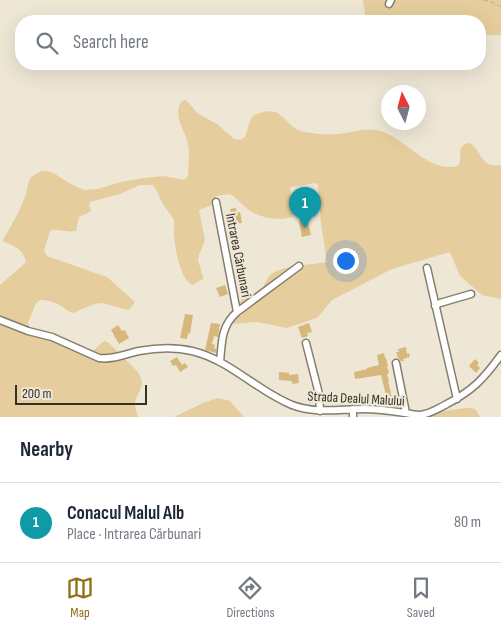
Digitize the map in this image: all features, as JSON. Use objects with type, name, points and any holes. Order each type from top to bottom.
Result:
[{"type":"street","name":"Intrarea Cărbunari","points":[[216,202],[237,312]]},
{"type":"street","name":"Intrarea Cărbunari","points":[[220,362],[222,339],[225,327],[229,321],[237,312],[299,266]]},
{"type":"street","points":[[427,268],[457,399]]},
{"type":"street","points":[[435,306],[471,294]]},
{"type":"street","name":"Strada Dealul Malului","points":[[0,320],[28,331],[52,337],[99,358],[112,358],[147,350],[191,351],[220,362],[305,413],[353,409],[414,415],[426,414],[457,399],[479,383],[501,355]]},
{"type":"street","points":[[306,343],[319,394],[320,411]]},
{"type":"street","points":[[396,363],[406,413]]},
{"type":"street","points":[[353,409],[353,417]]},
{"type":"path","points":[[483,0],[501,7]]},
{"type":"shaded area","points":[[363,0],[501,0],[501,35],[486,35],[486,15],[365,15]]},
{"type":"shaded area","points":[[185,100],[197,113],[217,124],[234,139],[244,138],[254,115],[269,111],[278,113],[295,128],[306,132],[335,134],[360,130],[377,130],[392,136],[428,161],[447,167],[458,166],[462,146],[470,143],[485,162],[501,165],[501,299],[482,295],[460,276],[450,252],[392,269],[332,300],[317,318],[287,328],[257,322],[233,324],[242,299],[260,291],[270,275],[289,267],[327,262],[321,224],[318,185],[316,183],[291,187],[293,214],[292,217],[287,218],[276,219],[259,215],[249,210],[230,194],[216,196],[212,205],[199,210],[205,240],[198,260],[203,279],[192,285],[184,276],[179,263],[174,233],[174,220],[154,186],[140,185],[120,194],[90,202],[91,210],[79,217],[76,231],[50,231],[44,251],[47,256],[107,277],[134,301],[134,304],[128,310],[102,303],[94,304],[73,313],[54,302],[40,300],[36,303],[28,323],[30,328],[63,339],[89,351],[94,350],[105,341],[109,343],[137,371],[142,382],[135,405],[138,417],[0,417],[0,285],[26,262],[21,251],[3,240],[18,213],[31,177],[39,172],[48,171],[84,190],[98,189],[121,182],[164,176],[184,180],[188,176],[189,151],[178,111],[180,103]]},
{"type":"shaded area","points":[[217,398],[230,401],[244,417],[174,417],[203,403]]},
{"type":"shaded area","points":[[465,408],[474,409],[480,417],[424,417],[445,411]]},
{"type":"building","points":[[236,208],[237,213],[240,212],[242,223],[233,224],[230,209]]},
{"type":"building","points":[[307,219],[311,235],[302,237],[299,221]]},
{"type":"building","points":[[225,285],[228,294],[220,297],[216,288]]},
{"type":"building","points":[[185,314],[193,315],[190,334],[188,333],[187,339],[180,338]]},
{"type":"building","points":[[211,323],[220,324],[218,337],[214,336],[212,344],[215,345],[216,353],[205,350]]},
{"type":"building","points":[[309,323],[312,332],[307,333],[308,336],[302,338],[298,327]]},
{"type":"building","points":[[118,325],[122,331],[125,330],[129,338],[119,344],[111,330]]},
{"type":"building","points":[[406,347],[407,354],[409,353],[410,357],[401,361],[396,352],[399,352],[398,349]]},
{"type":"building","points":[[384,353],[388,366],[389,373],[387,374],[393,402],[388,403],[381,375],[355,379],[354,372],[379,365],[377,355]]},
{"type":"building","points":[[177,357],[182,365],[185,363],[188,367],[180,372],[176,365],[173,366],[170,361]]},
{"type":"building","points":[[475,359],[479,363],[477,365],[480,368],[476,373],[469,366]]},
{"type":"building","points":[[279,372],[289,373],[289,375],[298,374],[299,383],[292,384],[292,381],[279,380]]},
{"type":"place","name":"Conacul Malul Alb","points":[[305,228]]}]
